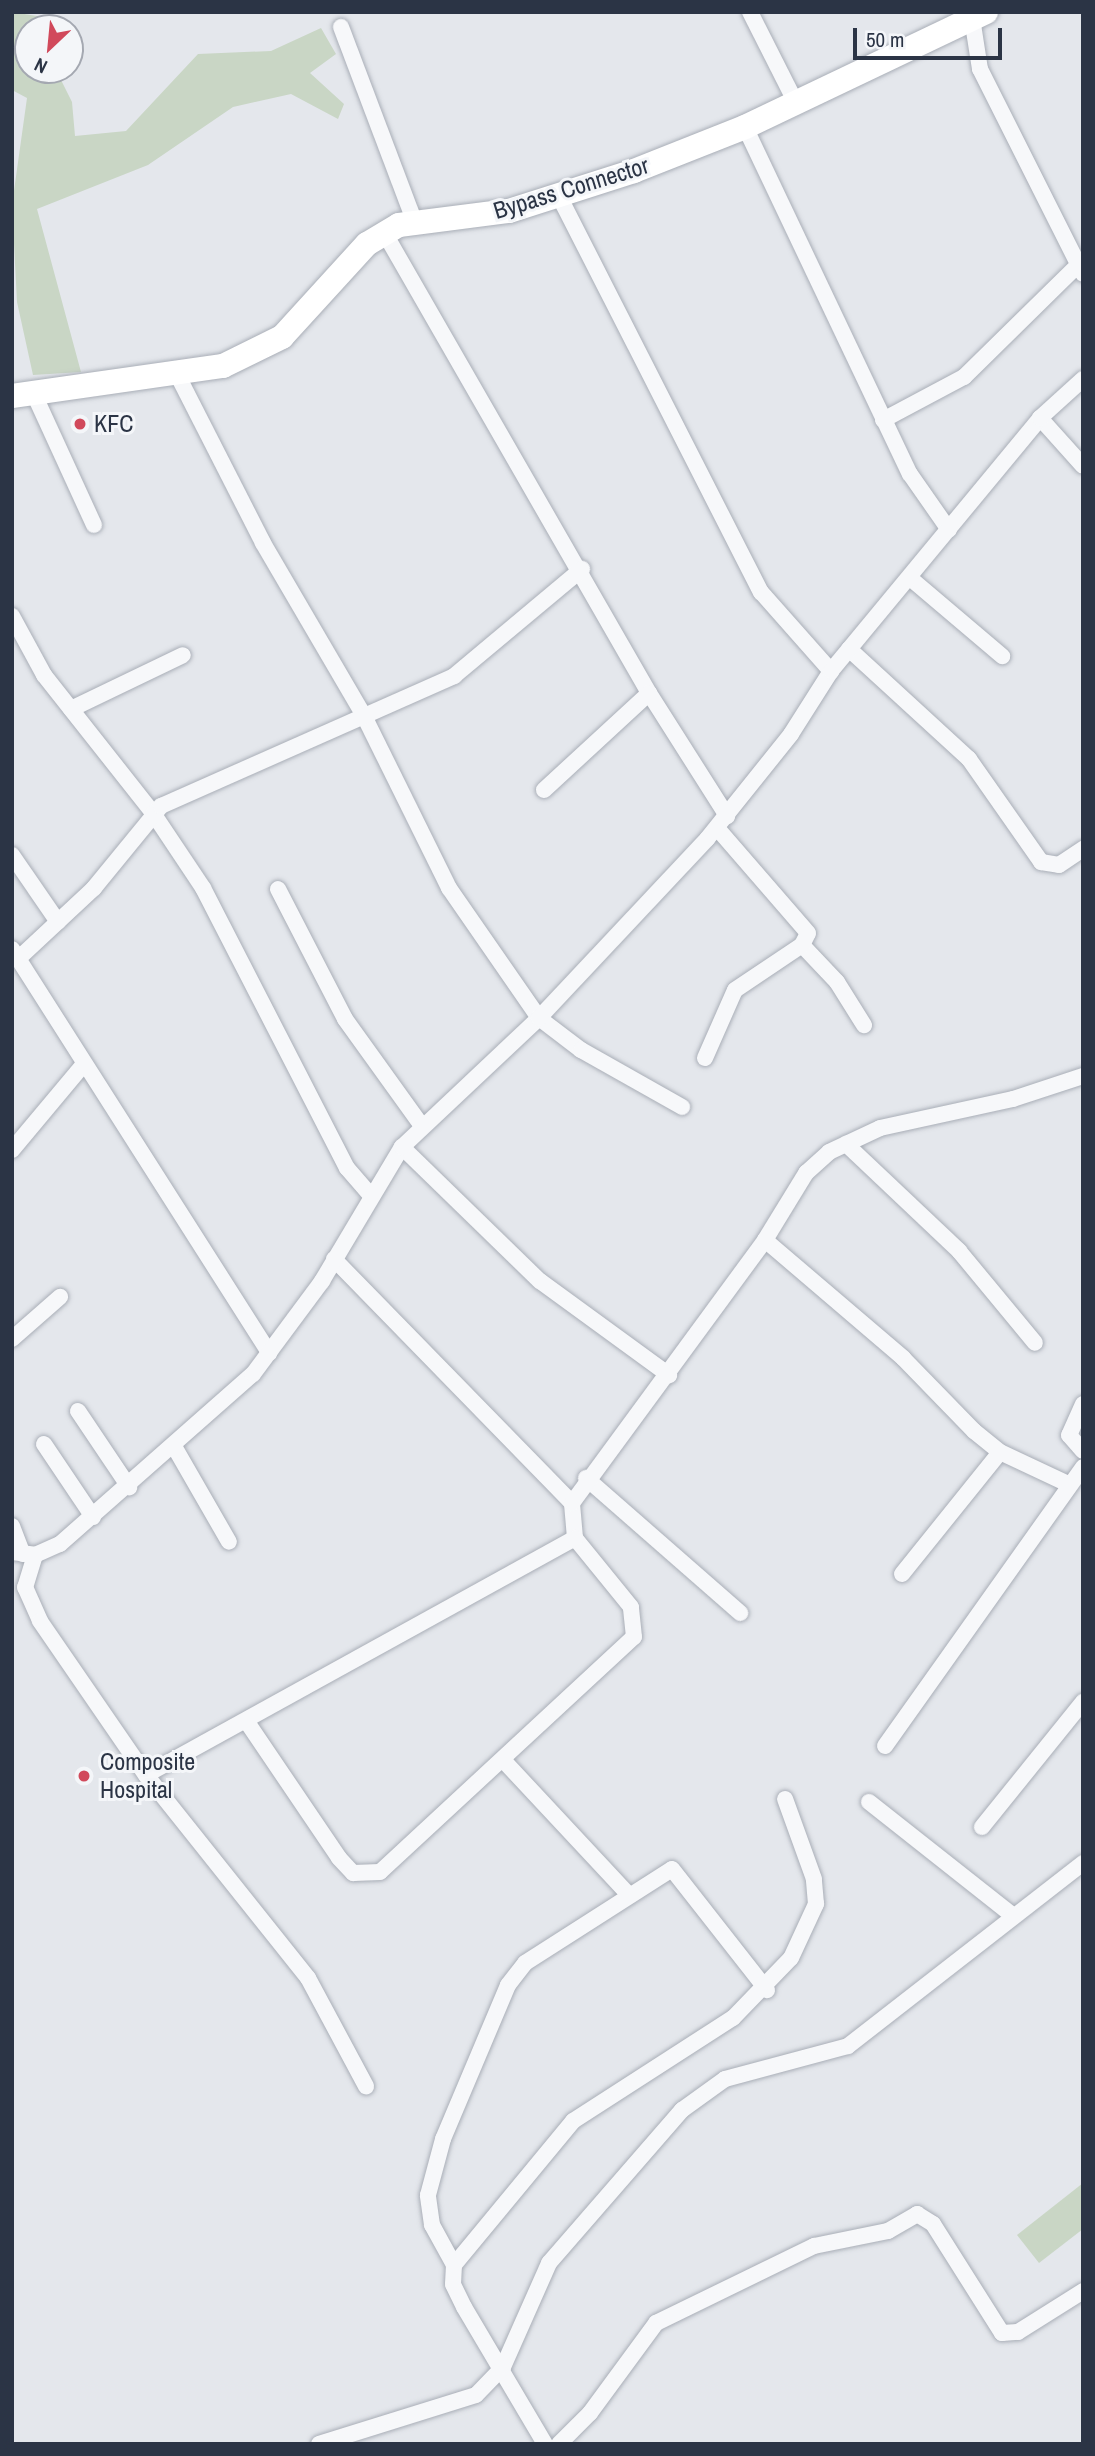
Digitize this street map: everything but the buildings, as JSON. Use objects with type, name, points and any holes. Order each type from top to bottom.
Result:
[{"type":"main road","name":"Bypass Connector","points":[[23,395],[178,376],[223,366],[282,337],[384,232],[414,220],[484,216],[559,197],[745,127],[979,15]]},
{"type":"street","points":[[751,12],[796,103]]},
{"type":"street","points":[[883,420],[964,377],[1080,269],[981,69],[979,15]]},
{"type":"street","points":[[341,27],[414,220]]},
{"type":"street","points":[[745,127],[883,420],[949,530]]},
{"type":"street","points":[[559,197],[761,592],[831,671]]},
{"type":"street","points":[[384,232],[582,569],[722,822],[804,926],[802,945],[843,989],[864,1025]]},
{"type":"street","points":[[178,376],[263,543],[364,716],[449,888],[539,1018],[581,1050],[682,1107]]},
{"type":"street","points":[[23,1554],[93,1517],[130,1488],[175,1448],[269,1353],[334,1259],[370,1194],[402,1147],[539,1018],[722,822],[831,671],[1040,418],[1083,379]]},
{"type":"street","points":[[23,395],[94,525]]},
{"type":"street","points":[[1040,418],[1083,466]]},
{"type":"street","points":[[269,1353],[83,1065],[16,953],[58,922],[133,845],[153,813],[185,791],[364,716],[479,660],[582,569]]},
{"type":"street","points":[[910,578],[1002,656]]},
{"type":"street","points":[[12,616],[71,709],[153,813],[237,946],[347,1168],[370,1194]]},
{"type":"street","points":[[849,649],[970,759],[1041,862],[1059,865],[1083,849]]},
{"type":"street","points":[[71,709],[183,655]]},
{"type":"street","points":[[544,790],[649,693]]},
{"type":"street","points":[[12,855],[58,922]]},
{"type":"street","points":[[278,889],[345,1020],[422,1126]]},
{"type":"street","points":[[705,1058],[735,990],[802,945]]},
{"type":"street","points":[[12,1150],[83,1065]]},
{"type":"street","points":[[247,1722],[339,1858],[366,1876],[380,1872],[634,1637],[631,1607],[575,1538],[572,1503],[586,1478],[669,1375],[765,1240],[806,1173],[846,1144],[880,1128],[1013,1099],[1083,1076]]},
{"type":"street","points":[[846,1144],[959,1251],[1035,1343]]},
{"type":"street","points":[[402,1147],[540,1281],[669,1375]]},
{"type":"street","points":[[765,1240],[1000,1452],[1070,1485]]},
{"type":"street","points":[[334,1259],[572,1503]]},
{"type":"street","points":[[12,1339],[60,1297]]},
{"type":"street","points":[[1083,1404],[1069,1435],[1083,1451]]},
{"type":"street","points":[[78,1411],[130,1488]]},
{"type":"street","points":[[44,1444],[93,1517]]},
{"type":"street","points":[[175,1448],[229,1542]]},
{"type":"street","points":[[902,1574],[1000,1452]]},
{"type":"street","points":[[885,1746],[1083,1466]]},
{"type":"street","points":[[586,1478],[740,1613]]},
{"type":"street","points":[[12,1526],[23,1554],[19,1590],[146,1775],[308,1978],[366,2086]]},
{"type":"street","points":[[146,1775],[247,1722],[575,1538]]},
{"type":"street","points":[[982,1827],[1083,1702]]},
{"type":"street","points":[[504,1760],[627,1893]]},
{"type":"street","points":[[454,2264],[573,2121],[767,1990],[791,1958],[816,1905],[814,1879],[785,1799]]},
{"type":"street","points":[[869,1802],[1011,1914]]},
{"type":"street","points":[[319,2444],[392,2417],[454,2405],[476,2395],[503,2367],[549,2263],[682,2110],[725,2079],[848,2046],[947,1972],[1011,1914],[1083,1863]]},
{"type":"street","points":[[545,2444],[453,2284],[454,2264],[429,2218],[428,2194],[443,2139],[508,1985],[525,1963],[664,1868],[682,1875],[767,1990]]},
{"type":"street","points":[[558,2444],[590,2413],[656,2323],[814,2246],[888,2231],[917,2214],[933,2224],[1002,2333],[1018,2332],[1083,2291]]},
{"type":"green space","points":[[12,12],[24,14],[14,14],[14,84],[63,84],[72,102],[75,136],[126,131],[198,54],[271,51],[321,28],[336,54],[310,73],[344,104],[338,119],[291,94],[233,107],[148,165],[37,209],[81,372],[33,375],[17,302],[12,205],[27,98],[12,90]]},
{"type":"green space","points":[[1083,2183],[1083,2229],[1039,2263],[1017,2235]]},
{"type":"place","name":"KFC","points":[[80,424]]},
{"type":"place","name":"Composite Hospital","points":[[84,1776]]}]
